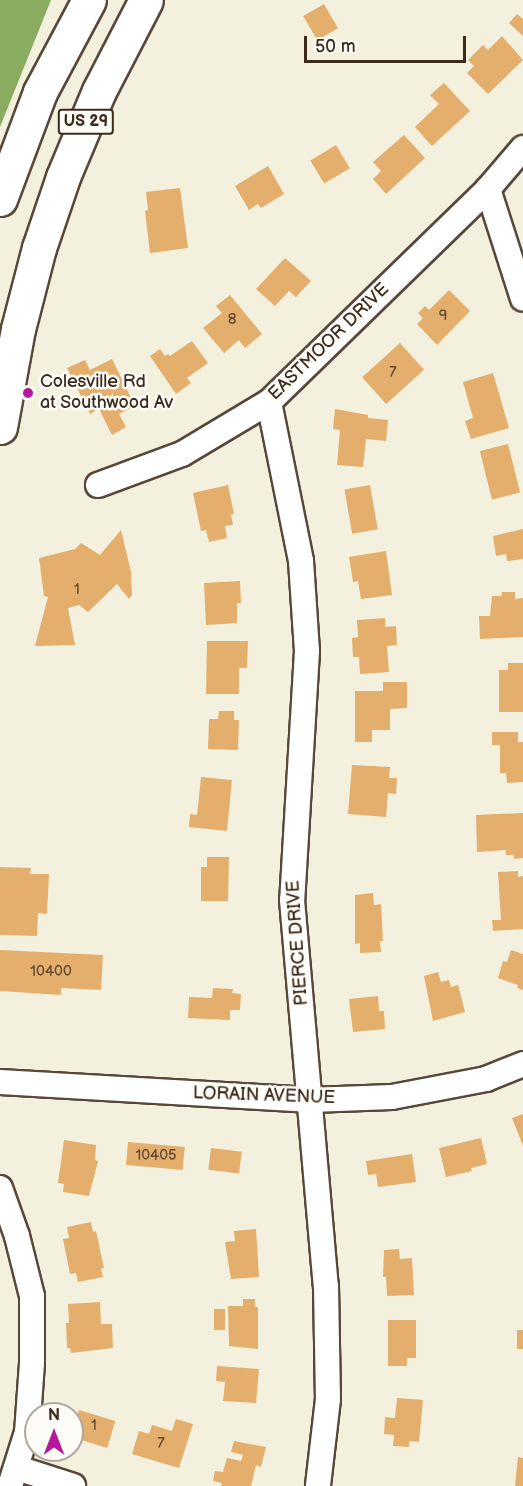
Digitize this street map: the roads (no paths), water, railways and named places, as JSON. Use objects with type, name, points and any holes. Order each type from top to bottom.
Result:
[{"type":"highway","name":"US 29","points":[[0,199],[40,92],[89,0]]},
{"type":"highway","name":"US 29","points":[[0,427],[9,328],[63,177],[99,91],[146,0]]},
{"type":"street","name":"EASTMOOR DRIVE","points":[[98,485],[182,454],[269,402],[488,189],[523,148]]},
{"type":"street","points":[[488,189],[523,299]]},
{"type":"street","name":"PIERCE DRIVE","points":[[269,402],[301,561],[305,606],[307,651],[292,900],[326,1286],[328,1399],[318,1486]]},
{"type":"street","name":"LORAIN AVENUE","points":[[0,1082],[311,1100],[392,1097],[486,1079],[523,1064]]},
{"type":"street","points":[[0,1188],[17,1236],[32,1296],[32,1363],[27,1432],[14,1477],[73,1486]]},
{"type":"place","name":"Colesville Rd at Southwood Av","points":[[28,393]]}]
